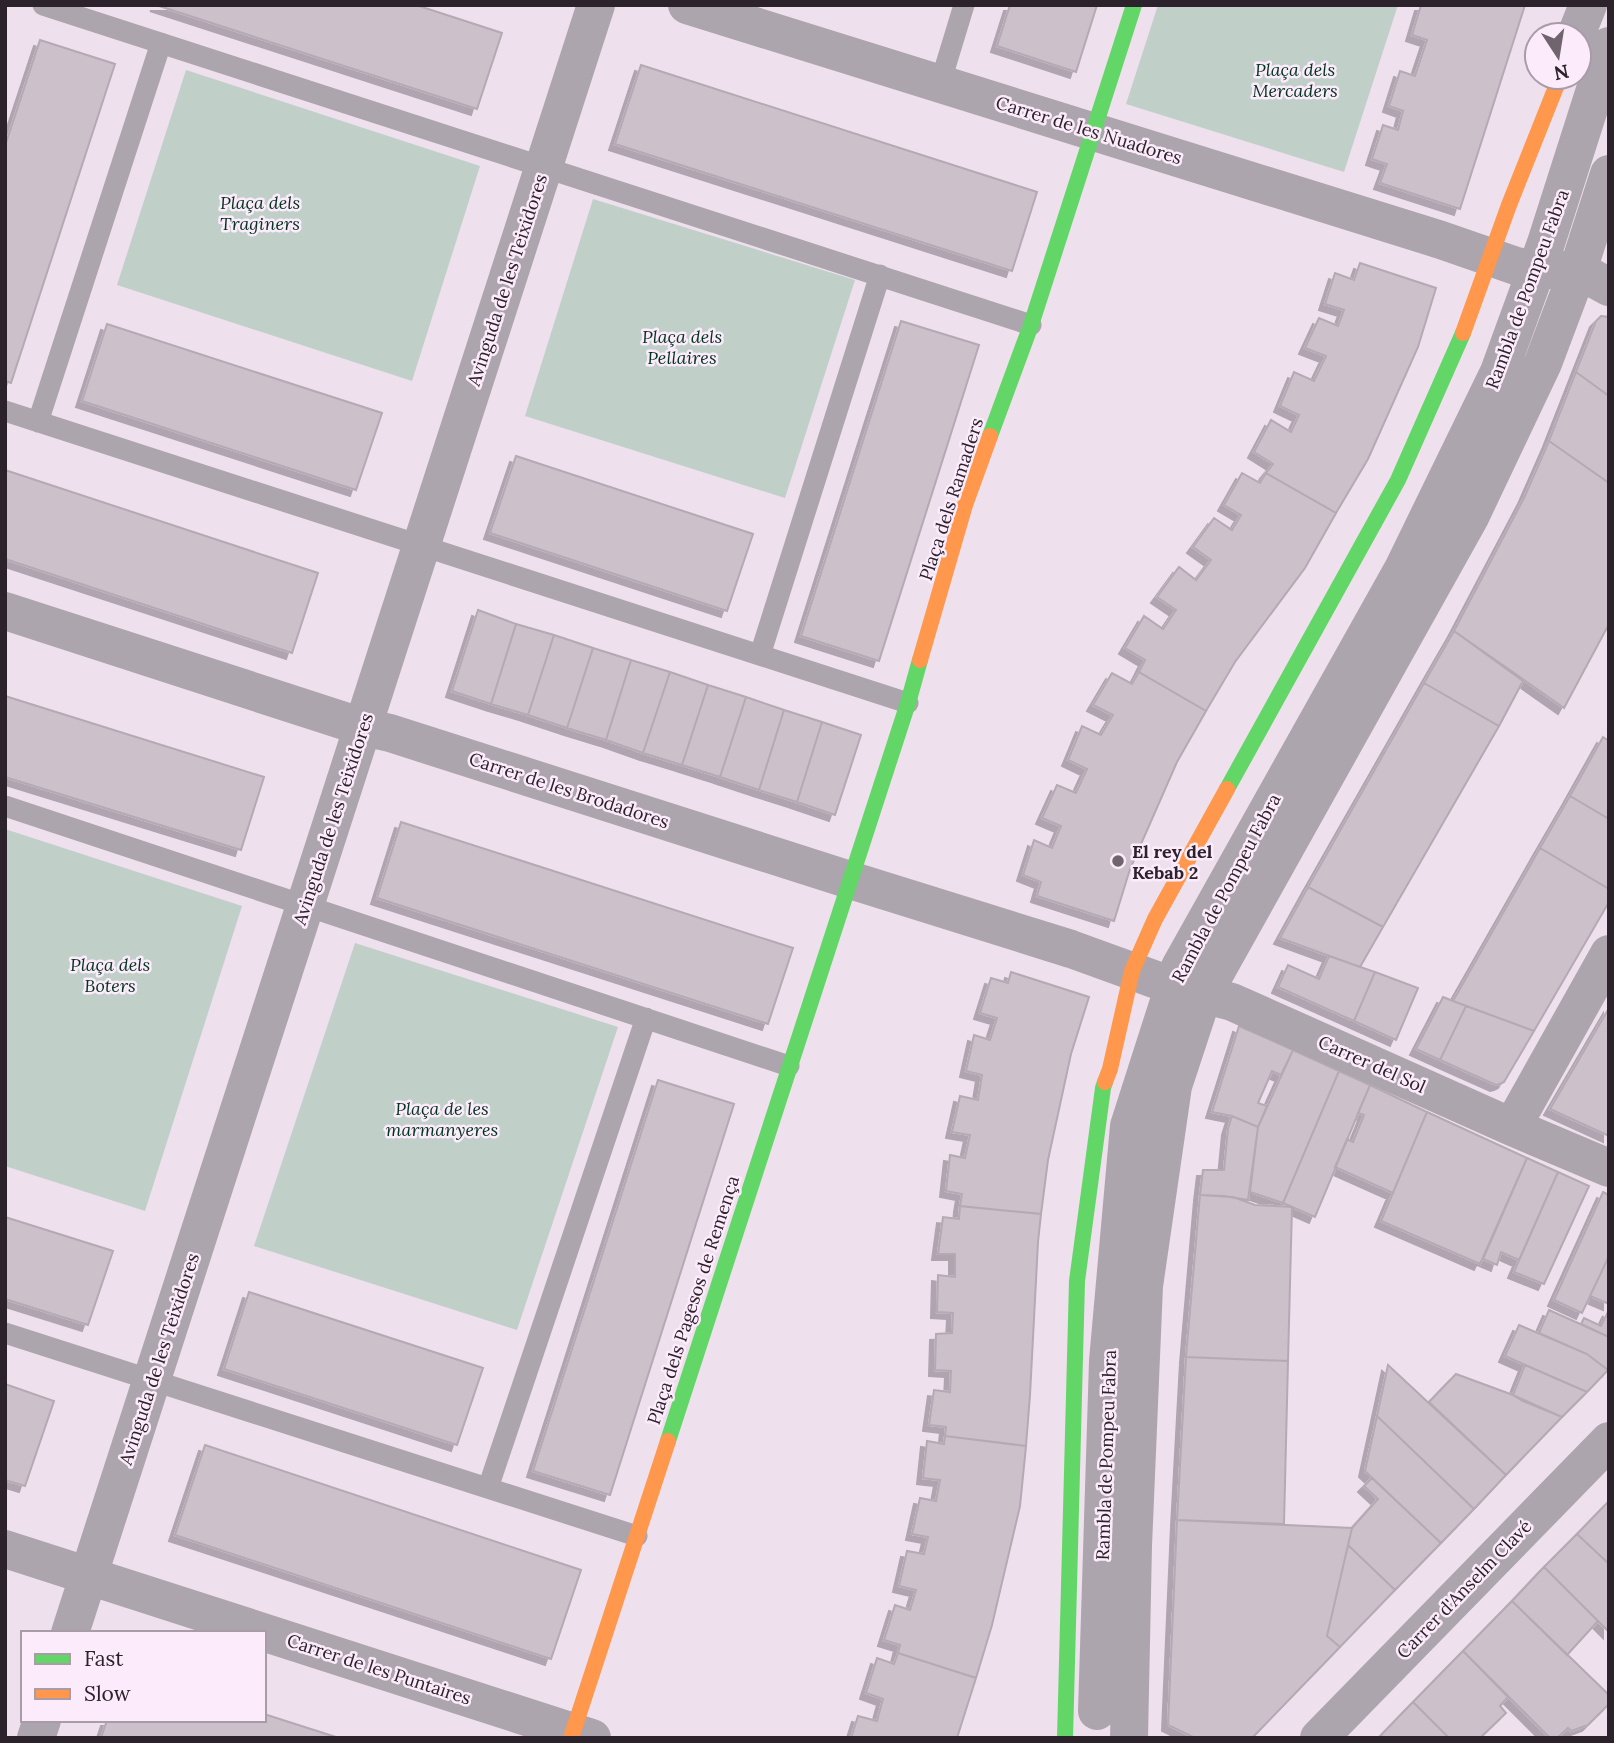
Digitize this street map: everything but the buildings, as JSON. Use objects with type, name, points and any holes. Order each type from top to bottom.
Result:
[{"type":"street","name":"Avinguda de les Teixidores","points":[[71,1631],[596,5]]},
{"type":"street","name":"Carrer de les Nuadores","points":[[687,5],[1516,266],[1593,278]]},
{"type":"street","points":[[1094,132],[1134,5]]},
{"type":"street","name":"Rambla de Pompeu Fabra","points":[[1129,1738],[1133,1546],[1144,1286],[1188,991],[1180,967],[1403,569],[1499,372],[1546,243],[1609,46]]},
{"type":"street","name":"Rambla de Pompeu Fabra","points":[[1065,1738],[1077,1281],[1103,1088],[1110,1069],[1132,971],[1156,919],[1398,480],[1462,336],[1509,205],[1554,91]]},
{"type":"street","name":"Plaça dels Ramaders","points":[[850,880],[908,703],[965,505],[1031,325],[1094,132]]},
{"type":"street","name":"Rambla de Pompeu Fabra","points":[[1097,1711],[1108,1361],[1129,1126],[1188,991],[1471,517],[1543,363],[1593,278],[1609,174]]},
{"type":"street","name":"Carrer de les Brodadores","points":[[5,611],[363,727],[390,733],[1072,949],[1132,971]]},
{"type":"street","name":"Plaça dels Pagesos de Remença","points":[[579,1736],[637,1536],[850,880]]},
{"type":"street","points":[[1512,1128],[1609,954]]},
{"type":"street","name":"Carrer del Sol","points":[[1132,971],[1188,991],[1246,1007],[1512,1128],[1609,1168]]},
{"type":"street","name":"Carrer d'Anselm Clavé","points":[[1319,1738],[1609,1441]]},
{"type":"street","name":"Carrer de les Puntaires","points":[[5,1549],[257,1631]]},
{"type":"street","name":"Carrer de les Puntaires","points":[[266,1634],[579,1736]]},
{"type":"lane","points":[[43,5],[1031,325]]},
{"type":"lane","points":[[940,84],[964,5]]},
{"type":"lane","points":[[38,422],[161,43]]},
{"type":"lane","points":[[760,655],[880,275]]},
{"type":"lane","points":[[5,411],[908,703]]},
{"type":"lane","points":[[5,806],[789,1066]]},
{"type":"lane","points":[[488,1488],[646,1018]]},
{"type":"lane","points":[[5,1334],[637,1536]]},
{"type":"green space","name":"Plaça dels Mercaders","points":[[1158,5],[1398,5],[1344,172],[1126,104]]},
{"type":"green space","name":"Plaça dels Traginers","points":[[186,70],[480,166],[412,381],[117,285]]},
{"type":"green space","name":"Plaça dels Pellaires","points":[[593,199],[855,280],[785,498],[525,416]]},
{"type":"green space","name":"Plaça dels Boters","points":[[5,829],[242,906],[145,1211],[5,1166]]},
{"type":"green space","name":"Plaça de les marmanyeres","points":[[355,943],[618,1027],[517,1330],[254,1246]]},
{"type":"traffic: fast","points":[[990,436],[1031,325],[1134,5]]},
{"type":"traffic: fast","points":[[1227,789],[1398,480],[1463,333]]},
{"type":"traffic: fast","points":[[668,1441],[920,660]]},
{"type":"traffic: fast","points":[[1065,1738],[1077,1281],[1105,1082]]},
{"type":"traffic: slow","points":[[1463,333],[1509,205],[1554,91]]},
{"type":"traffic: slow","points":[[920,660],[965,505],[990,436]]},
{"type":"traffic: slow","points":[[1105,1082],[1132,971],[1155,919],[1227,789]]},
{"type":"traffic: slow","points":[[571,1738],[668,1441]]},
{"type":"place","name":"El rey del Kebab 2","points":[[1118,861]]}]
